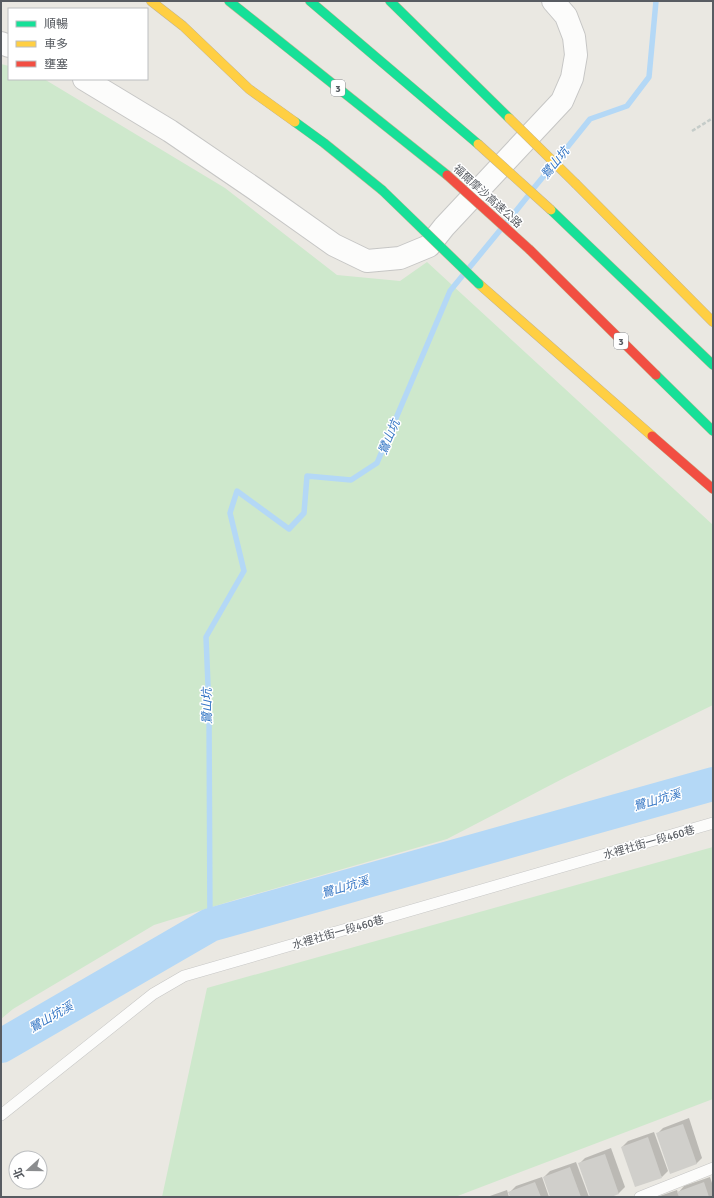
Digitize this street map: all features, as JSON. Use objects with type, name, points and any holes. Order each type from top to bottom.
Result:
[{"type":"highway","points":[[139,1],[182,26]]},
{"type":"highway","points":[[151,1],[182,26],[249,89],[324,143],[382,190],[479,284],[713,489]]},
{"type":"highway","name":"福爾摩沙高速公路","points":[[229,1],[446,174],[530,250],[713,431]]},
{"type":"highway","points":[[310,1],[478,144],[551,210],[713,365]]},
{"type":"highway","points":[[390,1],[576,184],[713,322]]},
{"type":"street","points":[[86,80],[170,131],[334,245],[367,261],[400,258],[429,246],[444,226],[562,101],[572,78],[576,55],[574,37],[566,16],[553,1]]},
{"type":"lane","name":"水裡社街一段460巷","points":[[1,1115],[153,994],[184,976],[713,823]]},
{"type":"lane","points":[[640,1197],[713,1168]]},
{"type":"path","points":[[692,131],[713,118]]},
{"type":"green space","points":[[1,64],[8,66],[8,80],[46,80],[225,188],[337,275],[400,281],[427,262],[713,525],[713,705],[566,777],[447,839],[238,899],[154,925],[13,1009],[1,1019]]},
{"type":"green space","points":[[713,847],[713,1099],[455,1197],[162,1197],[207,988]]},
{"type":"building","points":[[683,1124],[697,1164],[670,1174],[656,1133]]},
{"type":"building","points":[[648,1137],[662,1178],[635,1187],[621,1147]]},
{"type":"building","points":[[605,1154],[619,1194],[611,1197],[590,1197],[578,1163]]},
{"type":"building","points":[[570,1167],[581,1197],[550,1197],[543,1177]]},
{"type":"building","points":[[535,1182],[541,1197],[510,1197],[508,1192]]},
{"type":"building","points":[[704,1182],[709,1197],[679,1197],[677,1192]]},
{"type":"waterway","name":"鷺山坑","points":[[557,160],[590,119],[627,106],[649,77],[656,1]]},
{"type":"waterway","name":"鷺山坑","points":[[533,189],[552,166]]},
{"type":"waterway","name":"鷺山坑","points":[[507,222],[528,196]]},
{"type":"waterway","name":"鷺山坑","points":[[469,268],[501,229]]},
{"type":"waterway","name":"鷺山坑","points":[[210,925],[209,709],[206,637],[244,571],[230,513],[237,491],[289,529],[304,513],[307,476],[351,480],[377,463],[450,291],[463,275]]},
{"type":"waterway","name":"鷺山坑溪","points":[[1,1046],[210,925],[713,784]]},
{"type":"traffic: fast","points":[[229,1],[447,175]]},
{"type":"traffic: fast","points":[[310,1],[478,144]]},
{"type":"traffic: fast","points":[[390,1],[509,118]]},
{"type":"traffic: fast","points":[[295,122],[324,143],[382,190]]},
{"type":"traffic: fast","points":[[382,190],[479,284]]},
{"type":"traffic: fast","points":[[551,210],[713,365]]},
{"type":"traffic: fast","points":[[656,375],[713,431]]},
{"type":"traffic: slow","points":[[151,1],[183,26],[249,89],[295,122]]},
{"type":"traffic: slow","points":[[509,118],[576,184]]},
{"type":"traffic: slow","points":[[478,144],[551,210]]},
{"type":"traffic: slow","points":[[576,184],[713,322]]},
{"type":"traffic: slow","points":[[479,284],[652,436]]},
{"type":"traffic: jam","points":[[447,175],[530,250]]},
{"type":"traffic: jam","points":[[530,250],[656,375]]},
{"type":"traffic: jam","points":[[652,436],[713,489]]}]
